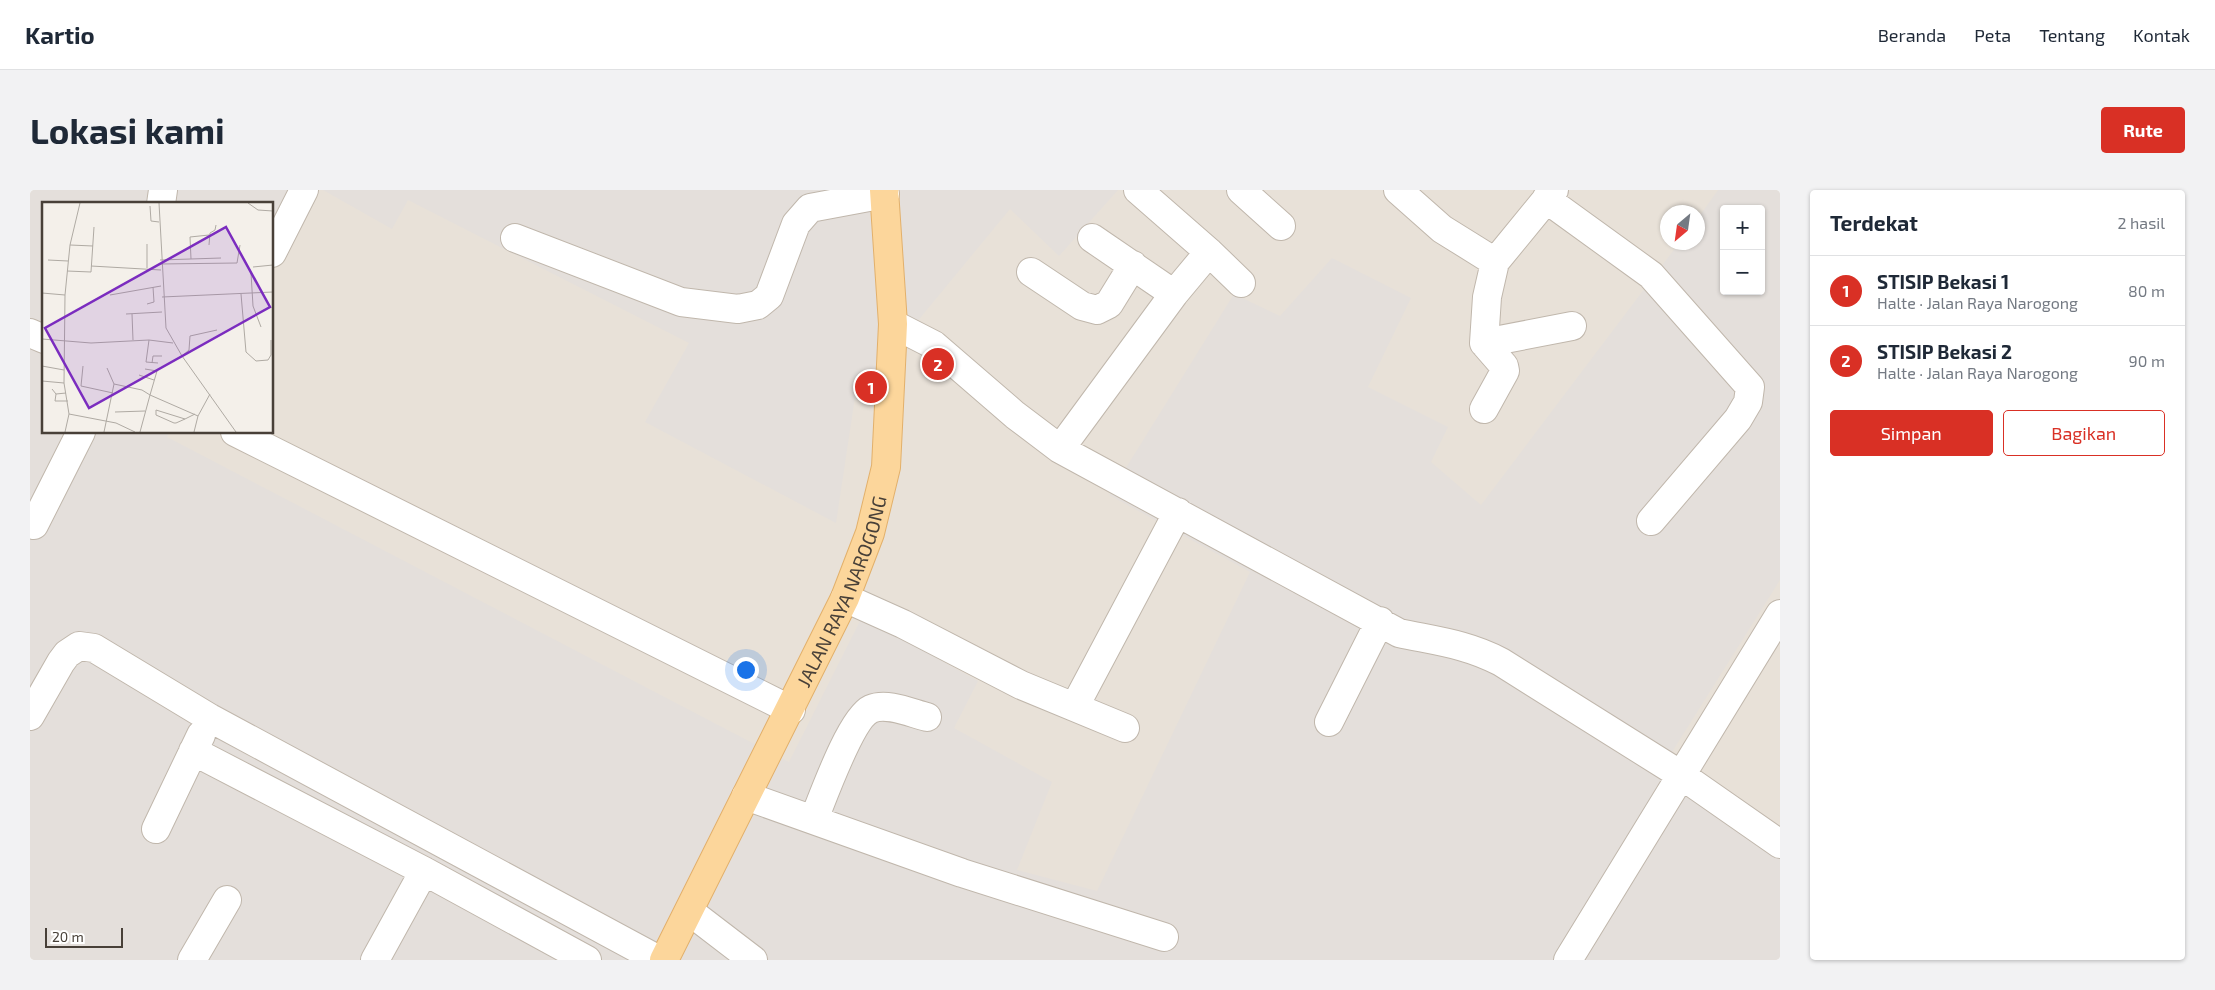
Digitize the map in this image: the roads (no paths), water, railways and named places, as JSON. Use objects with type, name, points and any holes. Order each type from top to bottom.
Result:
[{"type":"main road","name":"JALAN RAYA NAROGONG","points":[[664,960],[845,598],[870,533],[886,467],[894,324],[885,192]]},
{"type":"street","points":[[274,249],[304,190]]},
{"type":"street","points":[[1138,190],[1209,252],[1241,283]]},
{"type":"street","points":[[1241,190],[1281,226]]},
{"type":"street","points":[[1398,190],[1442,229],[1496,262]]},
{"type":"street","points":[[516,238],[681,302],[738,309],[758,305],[769,296],[796,224],[810,208],[885,192]]},
{"type":"street","points":[[1484,409],[1505,371],[1504,366],[1484,343],[1487,296],[1496,262],[1550,195],[1651,275],[1750,387],[1748,402],[1738,418],[1651,521]]},
{"type":"street","points":[[1092,238],[1174,294]]},
{"type":"street","points":[[1060,449],[1174,294],[1209,252]]},
{"type":"street","points":[[1032,272],[1082,306],[1097,310],[1109,304],[1133,265]]},
{"type":"street","points":[[894,324],[934,345],[1015,415],[1060,449],[1399,633],[1452,642],[1485,654],[1681,775],[1780,844]]},
{"type":"street","points":[[1484,343],[1572,326]]},
{"type":"street","points":[[30,333],[42,338]]},
{"type":"street","points":[[34,525],[80,434]]},
{"type":"street","points":[[240,434],[790,710]]},
{"type":"street","points":[[1075,706],[1178,512]]},
{"type":"street","points":[[845,598],[903,624],[1021,685],[1125,728]]},
{"type":"street","points":[[1568,960],[1780,614]]},
{"type":"street","points":[[1329,722],[1380,621]]},
{"type":"street","points":[[30,716],[67,654],[79,646],[85,646],[102,652],[210,718],[659,960]]},
{"type":"street","points":[[814,819],[846,744],[869,710],[879,707],[891,708],[927,717]]},
{"type":"street","points":[[156,829],[210,718]]},
{"type":"street","points":[[193,751],[424,871],[587,960]]},
{"type":"street","points":[[746,796],[962,873],[1164,937]]},
{"type":"street","points":[[375,960],[424,871]]},
{"type":"street","points":[[192,960],[227,900]]},
{"type":"street","points":[[689,911],[753,960]]},
{"type":"place","name":"STISIP Bekasi 2","points":[[938,364]]},
{"type":"place","name":"STISIP Bekasi 1","points":[[871,387]]}]
